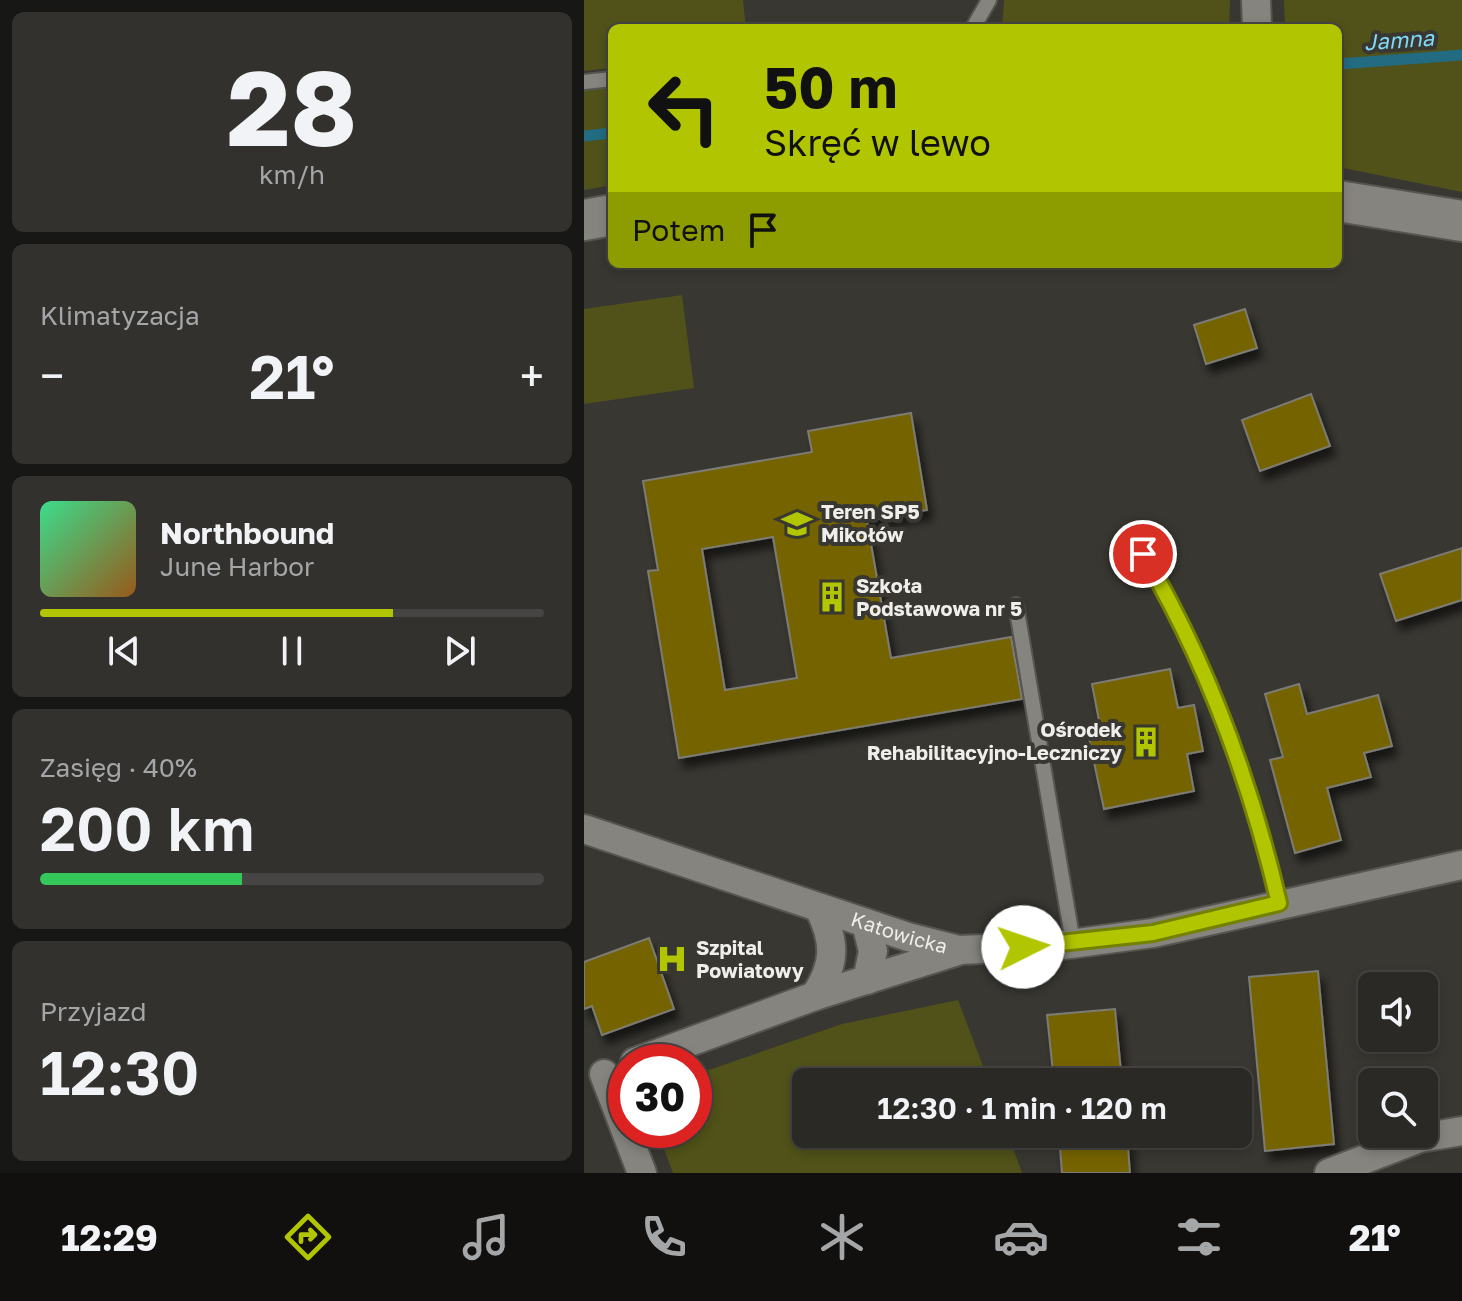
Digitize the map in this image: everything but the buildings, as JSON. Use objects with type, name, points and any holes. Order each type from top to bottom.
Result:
[{"type":"street","points":[[1256,0],[1257,24]]},
{"type":"street","points":[[1342,202],[1462,221]]},
{"type":"street","points":[[584,220],[608,216]]},
{"type":"street","name":"Katowicka","points":[[584,829],[819,908],[959,950],[1073,943],[1153,933],[1462,865]]},
{"type":"street","points":[[815,996],[829,972],[832,941],[819,908]]},
{"type":"street","points":[[866,923],[873,951],[867,980]]},
{"type":"street","points":[[684,1044],[815,996],[959,950]]},
{"type":"street","points":[[605,1074],[642,1173]]},
{"type":"street","points":[[1329,1173],[1420,1138],[1462,1131]]},
{"type":"lane","points":[[975,24],[989,0]]},
{"type":"lane","points":[[584,82],[608,79]]},
{"type":"lane","points":[[1143,554],[1217,701],[1258,816],[1279,903]]},
{"type":"lane","points":[[1016,605],[1073,943]]},
{"type":"shaded area","points":[[584,0],[743,0],[746,24],[608,24],[608,68],[584,71]]},
{"type":"shaded area","points":[[1004,0],[1230,0],[1229,24],[1002,24]]},
{"type":"shaded area","points":[[1284,0],[1462,0],[1462,192],[1342,168],[1342,24],[1285,24]]},
{"type":"shaded area","points":[[608,88],[608,186],[584,190],[584,91]]},
{"type":"shaded area","points":[[682,295],[694,388],[584,404],[584,309]]},
{"type":"shaded area","points":[[958,1000],[984,1068],[792,1068],[792,1148],[1013,1148],[1022,1173],[673,1173],[664,1148],[712,1148],[712,1069],[842,1024]]},
{"type":"waterway","name":"Jamna","points":[[1342,64],[1462,55]]},
{"type":"waterway","name":"Jamna","points":[[584,136],[608,133]]},
{"type":"place","name":"Teren SP5 Mikołów","points":[[797,524]]},
{"type":"place","name":"Szkoła Podstawowa nr 5","points":[[832,597]]},
{"type":"place","name":"Ośrodek Rehabilitacyjno-Leczniczy","points":[[1146,742]]},
{"type":"place","name":"Szpital Powiatowy","points":[[672,959]]},
{"type":"route","points":[[1023,947],[1055,946],[1153,933],[1279,903],[1258,816],[1217,701],[1162,586],[1143,554]]}]
